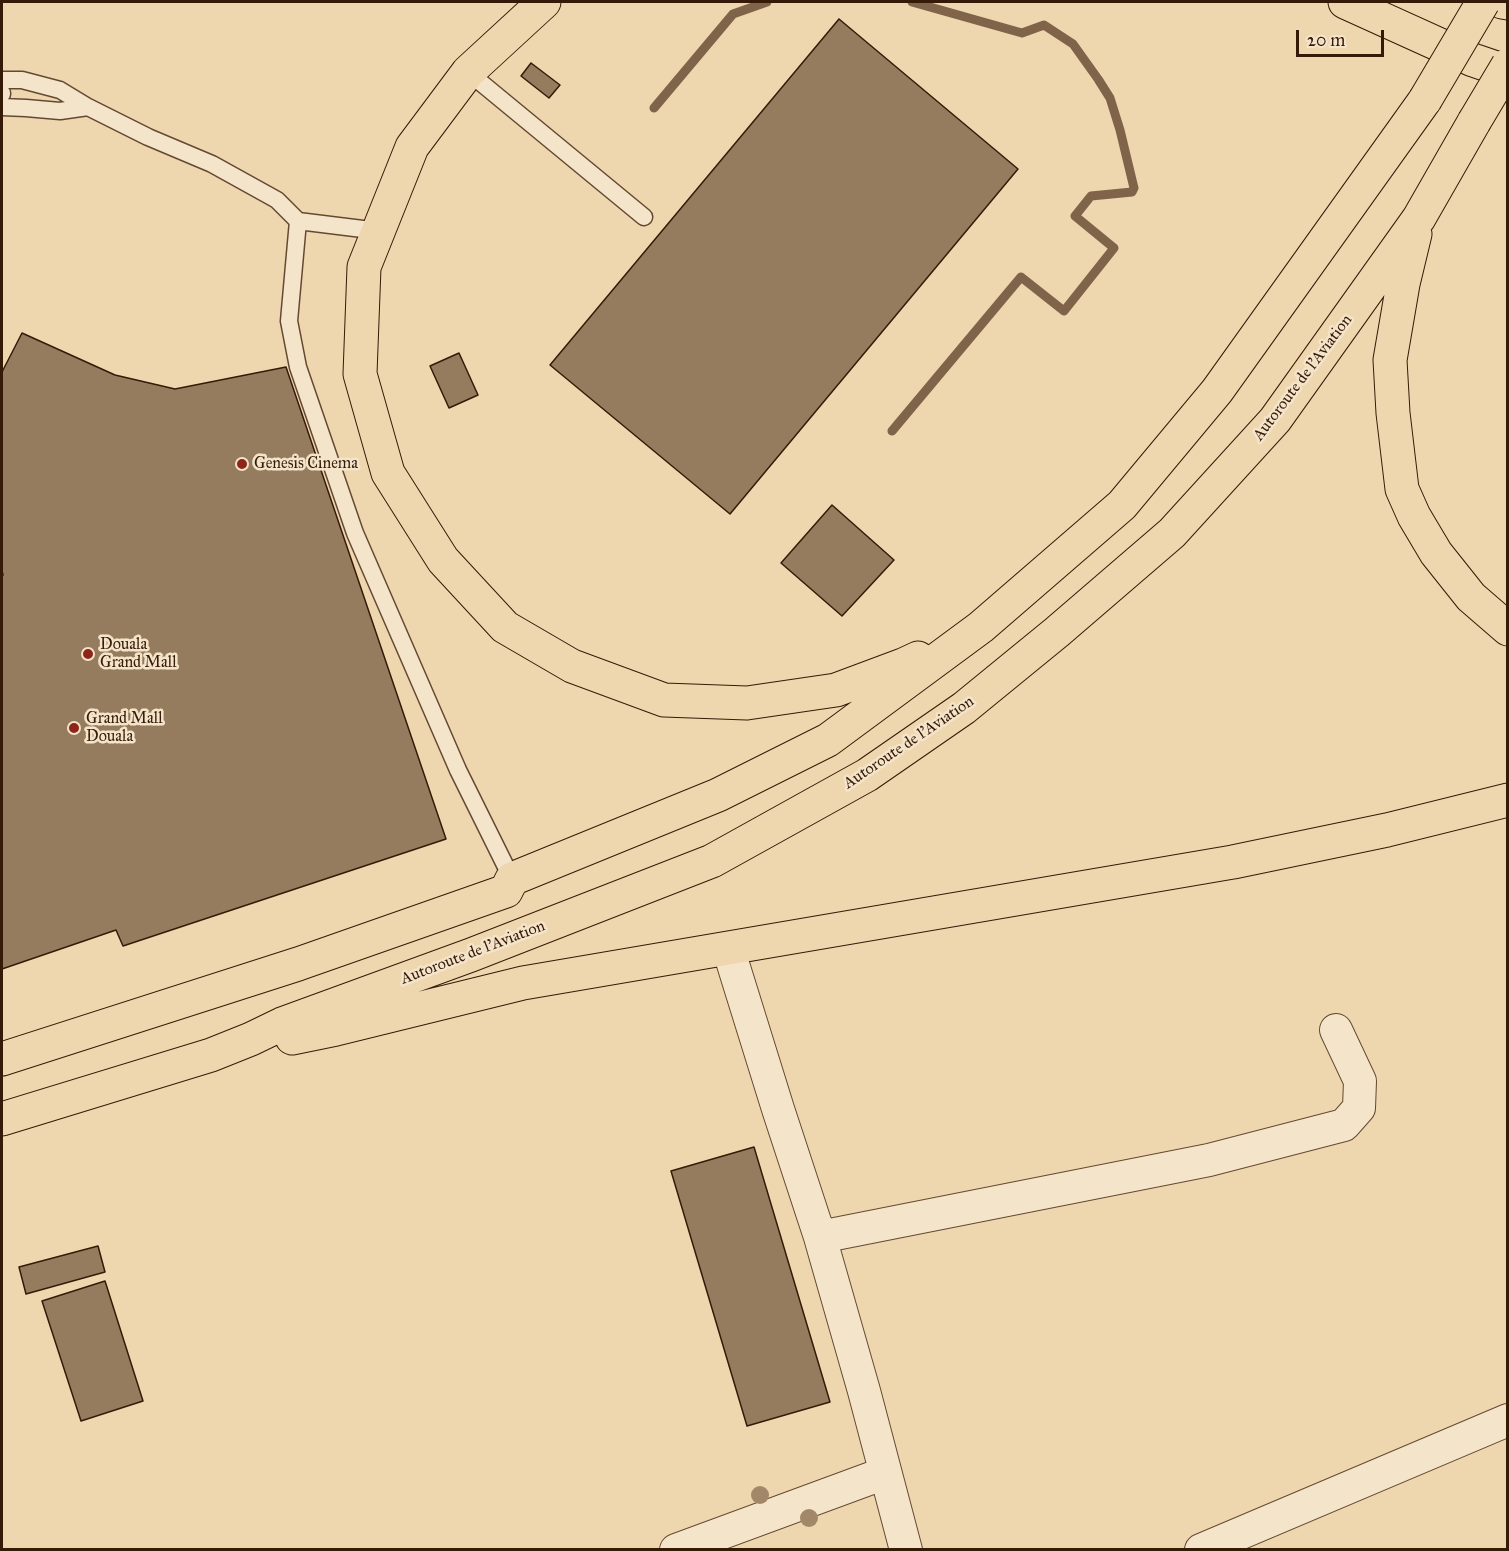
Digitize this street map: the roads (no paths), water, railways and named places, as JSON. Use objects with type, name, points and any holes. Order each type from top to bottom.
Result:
[{"type":"highway","points":[[544,2],[468,72],[412,147],[364,267],[360,374],[387,473],[443,560],[505,627],[572,666],[664,700],[747,703],[836,690],[903,665],[981,627]]},
{"type":"highway","points":[[1345,2],[1473,60],[1508,72]]},
{"type":"highway","points":[[2,1059],[287,967],[506,891],[512,879],[718,795],[828,740],[981,627],[1122,505],[1217,391],[1425,100],[1483,2]]},
{"type":"highway","points":[[1502,2],[1508,3]]},
{"type":"highway","name":"Autoroute de l'Aviation","points":[[2,1119],[211,1055],[282,1024],[471,955],[712,861],[867,775],[964,708],[1172,533],[1275,420],[1419,218],[1508,65]]},
{"type":"highway","points":[[1419,218],[1403,284],[1390,360],[1393,413],[1402,489],[1413,516],[1436,553],[1472,597],[1508,629]]},
{"type":"highway","points":[[211,1055],[336,1029],[523,982],[1233,861],[1388,830],[1508,800]]},
{"type":"street","points":[[728,948],[820,1238],[906,1550]]},
{"type":"street","points":[[820,1238],[1209,1160],[1344,1125],[1359,1108],[1360,1081],[1336,1030]]},
{"type":"street","points":[[1201,1550],[1508,1419]]},
{"type":"street","points":[[676,1550],[885,1473]]},
{"type":"lane","points":[[468,72],[644,217]]},
{"type":"lane","points":[[2,80],[22,80],[60,90],[88,107],[212,164],[277,200],[298,221],[379,231]]},
{"type":"lane","points":[[2,108],[60,111],[88,107]]},
{"type":"lane","points":[[298,221],[290,321],[298,367],[355,533],[458,770],[512,879]]},
{"type":"waterway","points":[[654,108],[733,14],[767,2]]},
{"type":"waterway","points":[[892,431],[1021,277],[1064,311],[1114,248],[1075,216],[1091,196],[1132,192],[1134,188],[1110,98],[1073,44],[1044,25],[1022,33],[912,2]]},
{"type":"place","name":"Genesis Cinema","points":[[242,464]]},
{"type":"place","name":"Douala Grand Mall","points":[[88,654]]},
{"type":"place","name":"Grand Mall Douala","points":[[74,728]]}]
